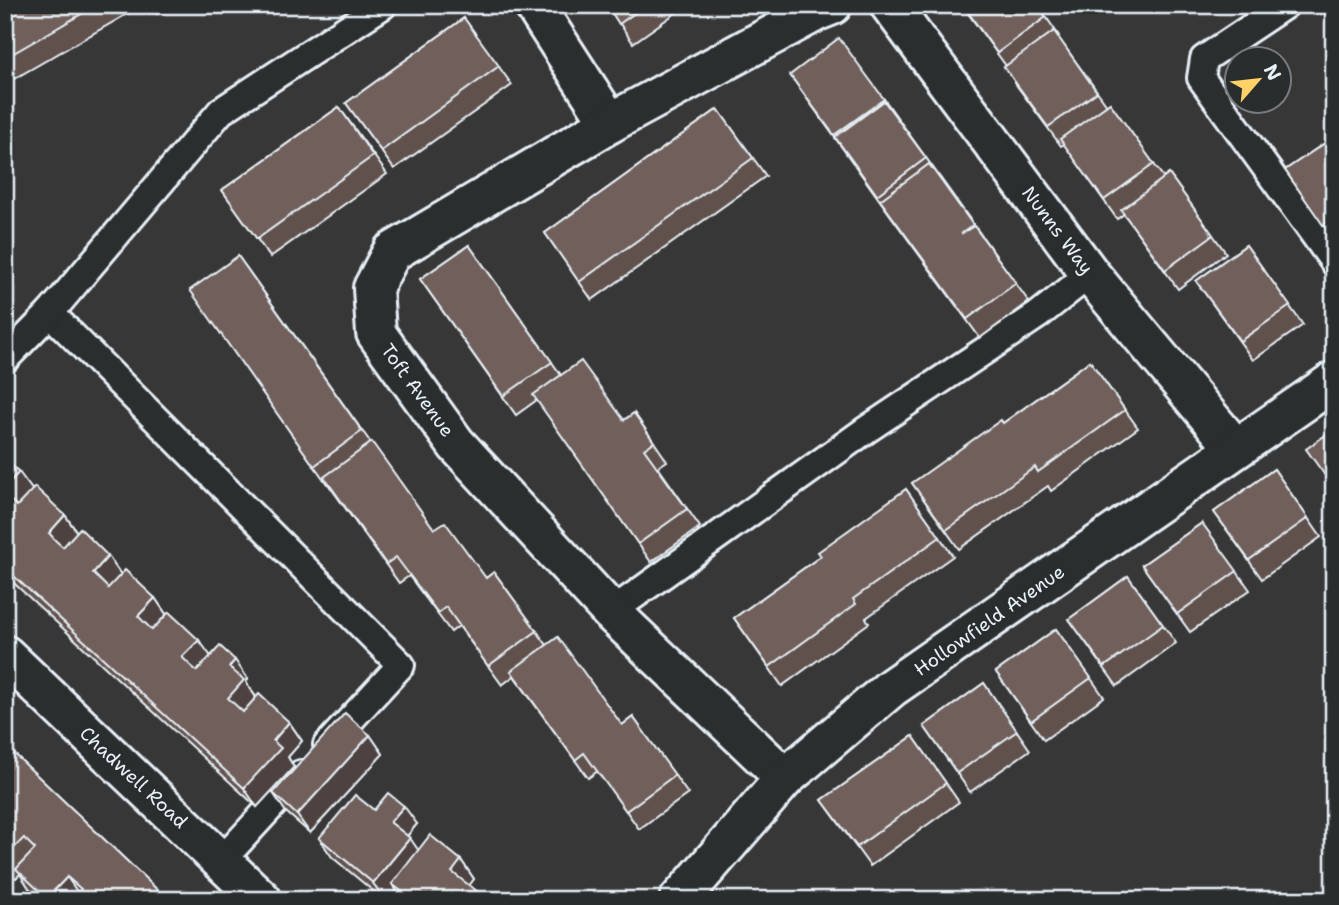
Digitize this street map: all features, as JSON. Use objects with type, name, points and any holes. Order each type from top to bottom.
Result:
[{"type":"street","points":[[534,5],[610,123]]},
{"type":"street","name":"Toft Avenue","points":[[785,778],[611,611],[456,444],[376,333],[373,288],[392,252],[610,123],[832,5]]},
{"type":"street","name":"Nunns Way","points":[[890,5],[1090,274],[1235,448]]},
{"type":"street","name":"Hollowfield Avenue","points":[[679,900],[785,778],[891,688],[1334,381]]},
{"type":"street","name":"Chadwell Road","points":[[5,655],[222,860],[251,896]]},
{"type":"lane","points":[[5,359],[50,313],[221,111],[383,5]]},
{"type":"lane","points":[[1286,5],[1204,59],[1201,78],[1334,262]]},
{"type":"lane","points":[[611,611],[866,430],[1038,315],[1090,274]]},
{"type":"lane","points":[[50,313],[401,665],[222,860]]},
{"type":"building","points":[[5,5],[97,5],[5,58]]},
{"type":"building","points":[[607,5],[646,5],[619,24]]},
{"type":"building","points":[[963,5],[1038,5],[1046,17],[997,53]]},
{"type":"building","points":[[464,18],[499,66],[381,151],[346,103]]},
{"type":"building","points":[[1054,31],[1097,92],[1048,127],[1004,67]]},
{"type":"building","points":[[839,38],[884,99],[834,135],[790,75]]},
{"type":"building","points":[[884,101],[926,158],[877,195],[835,137]]},
{"type":"building","points":[[1110,103],[1154,164],[1104,200],[1060,139]]},
{"type":"building","points":[[339,107],[373,156],[257,239],[222,190]]},
{"type":"building","points":[[718,109],[753,158],[579,282],[545,233]]},
{"type":"building","points":[[1334,137],[1334,218],[1323,225],[1285,170]]},
{"type":"building","points":[[929,164],[973,225],[961,234],[974,226],[1016,283],[967,319],[880,200]]},
{"type":"building","points":[[1169,174],[1213,235],[1165,270],[1121,210]]},
{"type":"building","points":[[469,245],[552,362],[503,396],[420,279]]},
{"type":"building","points":[[1246,245],[1290,306],[1240,341],[1196,281]]},
{"type":"building","points":[[238,256],[362,431],[314,466],[190,290]]},
{"type":"building","points":[[581,361],[624,420],[634,413],[654,442],[644,449],[687,509],[638,544],[533,395]]},
{"type":"building","points":[[1090,361],[1125,410],[1038,472],[1035,467],[946,530],[912,483]]},
{"type":"building","points":[[1334,429],[1334,488],[1306,449]]},
{"type":"building","points":[[372,442],[434,529],[445,522],[486,578],[494,572],[537,631],[488,666],[446,607],[438,613],[396,557],[386,564],[324,477]]},
{"type":"building","points":[[5,459],[19,472],[5,487]]},
{"type":"building","points":[[1274,469],[1308,518],[1249,560],[1214,512]]},
{"type":"building","points":[[35,487],[65,515],[49,533],[56,541],[63,547],[80,528],[108,556],[93,573],[108,588],[125,570],[155,598],[138,616],[152,630],[169,612],[199,640],[182,657],[197,671],[220,646],[235,660],[229,667],[244,680],[228,698],[243,712],[259,694],[289,722],[273,741],[281,748],[244,788],[5,568],[5,495],[17,506]]},
{"type":"building","points":[[906,489],[940,537],[853,599],[856,604],[769,667],[734,618],[821,556],[818,552]]},
{"type":"building","points":[[1202,523],[1237,571],[1177,614],[1142,565]]},
{"type":"building","points":[[1128,576],[1163,625],[1104,667],[1069,619]]},
{"type":"building","points":[[1056,629],[1091,678],[1031,721],[996,672]]},
{"type":"building","points":[[558,637],[622,725],[633,717],[675,775],[626,811],[584,753],[575,760],[511,671]]},
{"type":"building","points":[[984,683],[1017,731],[957,773],[924,726]]},
{"type":"building","points":[[345,713],[370,735],[297,815],[273,793]]},
{"type":"building","points":[[913,736],[946,783],[857,847],[822,800]]},
{"type":"building","points":[[5,745],[168,900],[71,900],[81,889],[67,877],[47,898],[16,869],[35,849],[24,838],[5,857]]},
{"type":"building","points":[[388,793],[404,806],[390,822],[410,838],[373,883],[319,838],[355,795],[374,810]]},
{"type":"building","points":[[430,835],[461,860],[452,872],[488,900],[413,900],[392,884]]},
{"type":"building","points":[[1334,888],[1334,900],[1315,900]]}]
